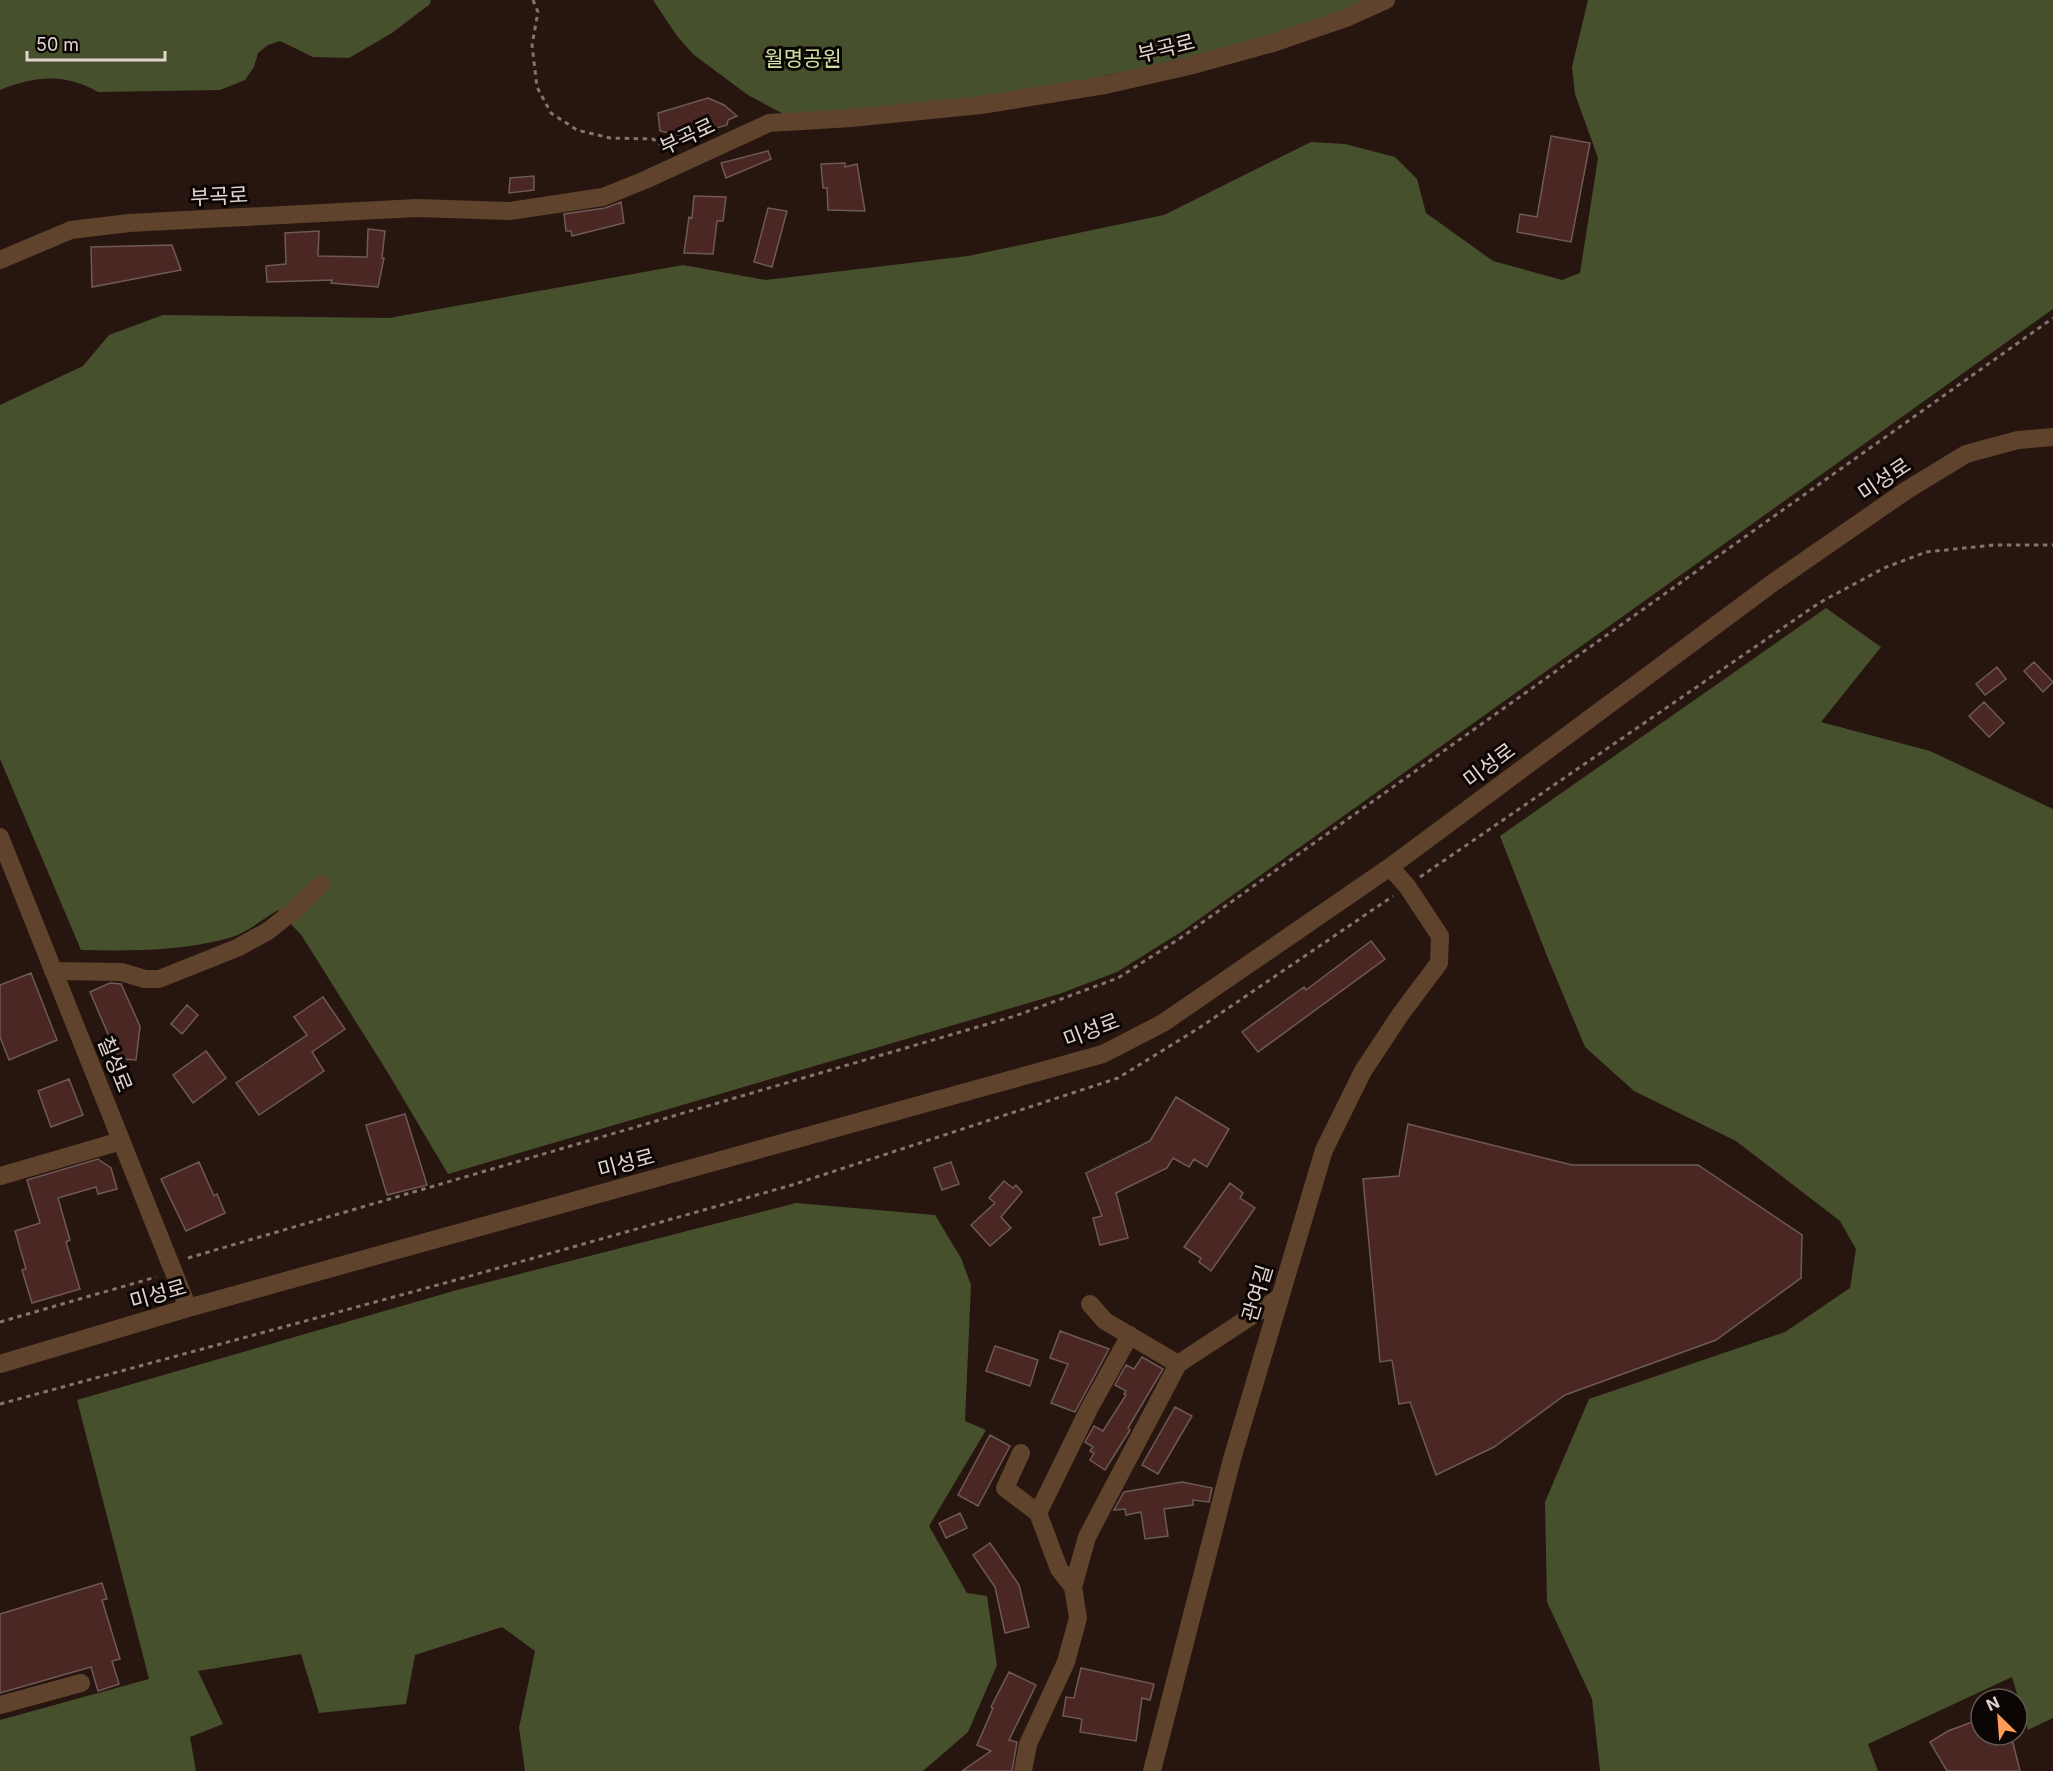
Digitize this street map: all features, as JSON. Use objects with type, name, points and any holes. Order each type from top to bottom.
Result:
[{"type":"street","name":"부곡로","points":[[0,260],[70,230],[129,223],[417,208],[510,211],[603,196],[645,180],[769,123],[851,118],[981,105],[1126,81],[1273,43],[1346,18],[1386,0]]},
{"type":"street","name":"미성로","points":[[0,1364],[188,1308],[1103,1054],[1163,1023],[1390,867],[1774,582],[1907,490],[1966,454],[2018,440],[2053,437]]},
{"type":"street","name":"칠성로","points":[[0,837],[188,1308]]},
{"type":"street","name":"관여길","points":[[1152,1771],[1232,1459],[1324,1150],[1363,1071],[1400,1015],[1440,963],[1440,936],[1407,886],[1390,867]]},
{"type":"street","points":[[53,971],[122,972],[145,979],[159,980],[237,948],[268,931],[297,908],[321,884]]},
{"type":"street","points":[[0,1176],[121,1141]]},
{"type":"street","points":[[1023,1771],[1028,1743],[1066,1662],[1078,1618],[1073,1587],[1087,1537],[1178,1364],[1279,1298]]},
{"type":"street","points":[[1090,1304],[1105,1321],[1178,1364]]},
{"type":"street","points":[[1038,1513],[1089,1409],[1130,1335]]},
{"type":"street","points":[[1021,1453],[1005,1488],[1038,1513],[1059,1569],[1073,1587]]},
{"type":"street","points":[[0,1705],[81,1683]]},
{"type":"path","points":[[533,0],[538,12],[532,45],[537,87],[551,113],[577,130],[609,138],[653,139],[685,162]]},
{"type":"path","points":[[0,1322],[161,1276],[170,1263],[1015,1016],[1118,978],[1179,939],[2053,318]]},
{"type":"path","points":[[0,1404],[456,1280],[792,1185],[1118,1078],[1199,1028],[1820,603],[1884,568],[1926,552],[1994,545],[2052,544]]},
{"type":"green space","points":[[0,0],[431,0],[430,4],[392,33],[349,58],[313,57],[280,41],[268,45],[258,53],[254,67],[245,80],[220,90],[98,92],[62,79],[38,79],[0,90]]},
{"type":"green space","name":"월명공원","points":[[653,0],[1376,0],[1344,14],[1197,56],[1071,83],[931,105],[791,118],[748,95],[694,55],[677,36]]},
{"type":"green space","points":[[1588,0],[2053,0],[2053,309],[1181,932],[1117,972],[1059,994],[448,1174],[302,936],[278,910],[242,933],[193,946],[81,950],[0,759],[0,405],[83,366],[109,335],[163,315],[389,318],[683,265],[766,280],[968,256],[1164,215],[1311,142],[1345,144],[1395,157],[1417,179],[1426,213],[1493,261],[1562,280],[1580,273],[1598,158],[1575,94],[1572,67]]},
{"type":"green space","points":[[1826,608],[1881,647],[1821,722],[1930,751],[2053,809],[2053,1718],[2029,1730],[2029,1687],[2015,1687],[2012,1677],[1991,1687],[1969,1687],[1969,1697],[1868,1744],[1878,1771],[1600,1771],[1592,1699],[1547,1602],[1545,1502],[1589,1399],[1785,1332],[1850,1288],[1856,1249],[1840,1221],[1736,1141],[1634,1091],[1585,1047],[1500,836]]},
{"type":"green space","points":[[796,1203],[935,1215],[961,1258],[971,1285],[965,1421],[986,1430],[929,1526],[967,1593],[987,1596],[997,1665],[968,1732],[923,1771],[525,1771],[519,1728],[535,1651],[502,1627],[415,1655],[406,1704],[319,1713],[301,1654],[198,1671],[223,1724],[190,1737],[196,1771],[0,1771],[0,1720],[149,1679],[77,1400],[457,1290]]},
{"type":"building","points":[[708,98],[724,105],[737,116],[728,120],[727,125],[686,137],[660,131],[658,113]]},
{"type":"building","points":[[1551,136],[1590,143],[1571,242],[1517,232],[1520,214],[1537,217]]},
{"type":"building","points":[[768,151],[771,159],[726,178],[721,163]]},
{"type":"building","points":[[845,163],[845,167],[857,164],[865,211],[828,210],[827,188],[823,188],[821,164]]},
{"type":"building","points":[[534,176],[534,190],[509,193],[510,178]]},
{"type":"building","points":[[694,196],[726,197],[723,221],[717,221],[713,254],[684,253],[689,217],[692,218]]},
{"type":"building","points":[[621,202],[624,223],[572,236],[571,231],[566,231],[564,214],[605,208]]},
{"type":"building","points":[[768,208],[787,211],[772,267],[754,262]]},
{"type":"building","points":[[368,229],[385,231],[382,258],[384,258],[378,287],[331,283],[332,280],[267,282],[266,266],[286,264],[285,233],[319,231],[318,256],[367,257]]},
{"type":"building","points":[[172,245],[181,270],[92,287],[91,247]]},
{"type":"building","points":[[2034,662],[2053,682],[2043,692],[2024,671]]},
{"type":"building","points":[[1997,667],[2006,679],[1985,695],[1976,684]]},
{"type":"building","points":[[1984,702],[2004,723],[1989,737],[1969,716]]},
{"type":"building","points":[[1371,941],[1385,959],[1258,1052],[1242,1032],[1304,987],[1306,990]]},
{"type":"building","points":[[31,973],[57,1040],[9,1060],[0,1037],[0,985]]},
{"type":"building","points":[[110,983],[121,984],[140,1026],[136,1060],[109,1058],[111,1041],[90,992]]},
{"type":"building","points":[[323,997],[345,1029],[312,1052],[324,1071],[259,1115],[236,1083],[307,1035],[294,1017]]},
{"type":"building","points":[[187,1005],[198,1015],[182,1034],[171,1024]]},
{"type":"building","points":[[206,1051],[226,1078],[193,1103],[173,1075]]},
{"type":"building","points":[[69,1079],[83,1115],[51,1127],[38,1091]]},
{"type":"building","points":[[1176,1097],[1229,1129],[1207,1167],[1194,1159],[1189,1167],[1173,1158],[1167,1168],[1116,1193],[1128,1238],[1100,1245],[1093,1218],[1102,1216],[1086,1173],[1150,1141]]},
{"type":"building","points":[[405,1114],[427,1185],[387,1195],[366,1125]]},
{"type":"building","points":[[1408,1124],[1572,1165],[1698,1165],[1802,1235],[1801,1278],[1716,1340],[1565,1395],[1494,1447],[1436,1475],[1410,1402],[1399,1404],[1392,1360],[1380,1362],[1363,1179],[1399,1176]]},
{"type":"building","points":[[98,1159],[111,1168],[117,1189],[98,1194],[96,1187],[58,1198],[70,1240],[66,1242],[80,1289],[32,1303],[22,1270],[26,1269],[15,1231],[40,1223],[27,1180]]},
{"type":"building","points":[[199,1162],[214,1196],[217,1194],[225,1213],[186,1231],[161,1179]]},
{"type":"building","points":[[951,1162],[959,1184],[942,1190],[934,1168]]},
{"type":"building","points":[[1004,1181],[1013,1188],[1016,1185],[1022,1192],[1001,1217],[1011,1228],[990,1246],[971,1225],[995,1203],[989,1198]]},
{"type":"building","points":[[1230,1183],[1243,1193],[1240,1198],[1255,1208],[1211,1271],[1199,1262],[1201,1258],[1184,1247]]},
{"type":"building","points":[[1060,1331],[1109,1349],[1075,1412],[1051,1403],[1068,1364],[1050,1358]]},
{"type":"building","points":[[995,1346],[1038,1360],[1030,1386],[986,1371]]},
{"type":"building","points":[[1142,1357],[1163,1369],[1105,1470],[1090,1460],[1094,1453],[1090,1451],[1093,1447],[1085,1442],[1094,1426],[1103,1431],[1126,1395],[1124,1394],[1126,1391],[1115,1385],[1126,1365],[1134,1369]]},
{"type":"building","points":[[1175,1407],[1192,1416],[1158,1474],[1142,1465]]},
{"type":"building","points":[[990,1435],[1010,1446],[978,1506],[958,1495]]},
{"type":"building","points":[[1182,1482],[1212,1488],[1209,1502],[1193,1500],[1193,1505],[1164,1509],[1168,1536],[1145,1539],[1141,1512],[1126,1515],[1125,1509],[1114,1510],[1124,1492]]},
{"type":"building","points":[[960,1513],[967,1528],[946,1538],[939,1523]]},
{"type":"building","points":[[990,1543],[1019,1585],[1029,1627],[1005,1633],[995,1587],[973,1555]]},
{"type":"building","points":[[102,1583],[107,1599],[102,1600],[120,1659],[112,1661],[119,1684],[98,1691],[91,1667],[0,1693],[0,1614]]},
{"type":"building","points":[[1081,1668],[1154,1684],[1150,1700],[1142,1698],[1136,1741],[1080,1732],[1082,1719],[1063,1716],[1066,1697],[1074,1698]]},
{"type":"building","points":[[1009,1672],[1036,1685],[1009,1740],[1017,1742],[1012,1771],[962,1771],[991,1751],[977,1745],[993,1708],[991,1707]]},
{"type":"building","points":[[1969,1723],[1969,1747],[2014,1747],[2020,1771],[1947,1771],[1930,1742],[1948,1731]]}]
